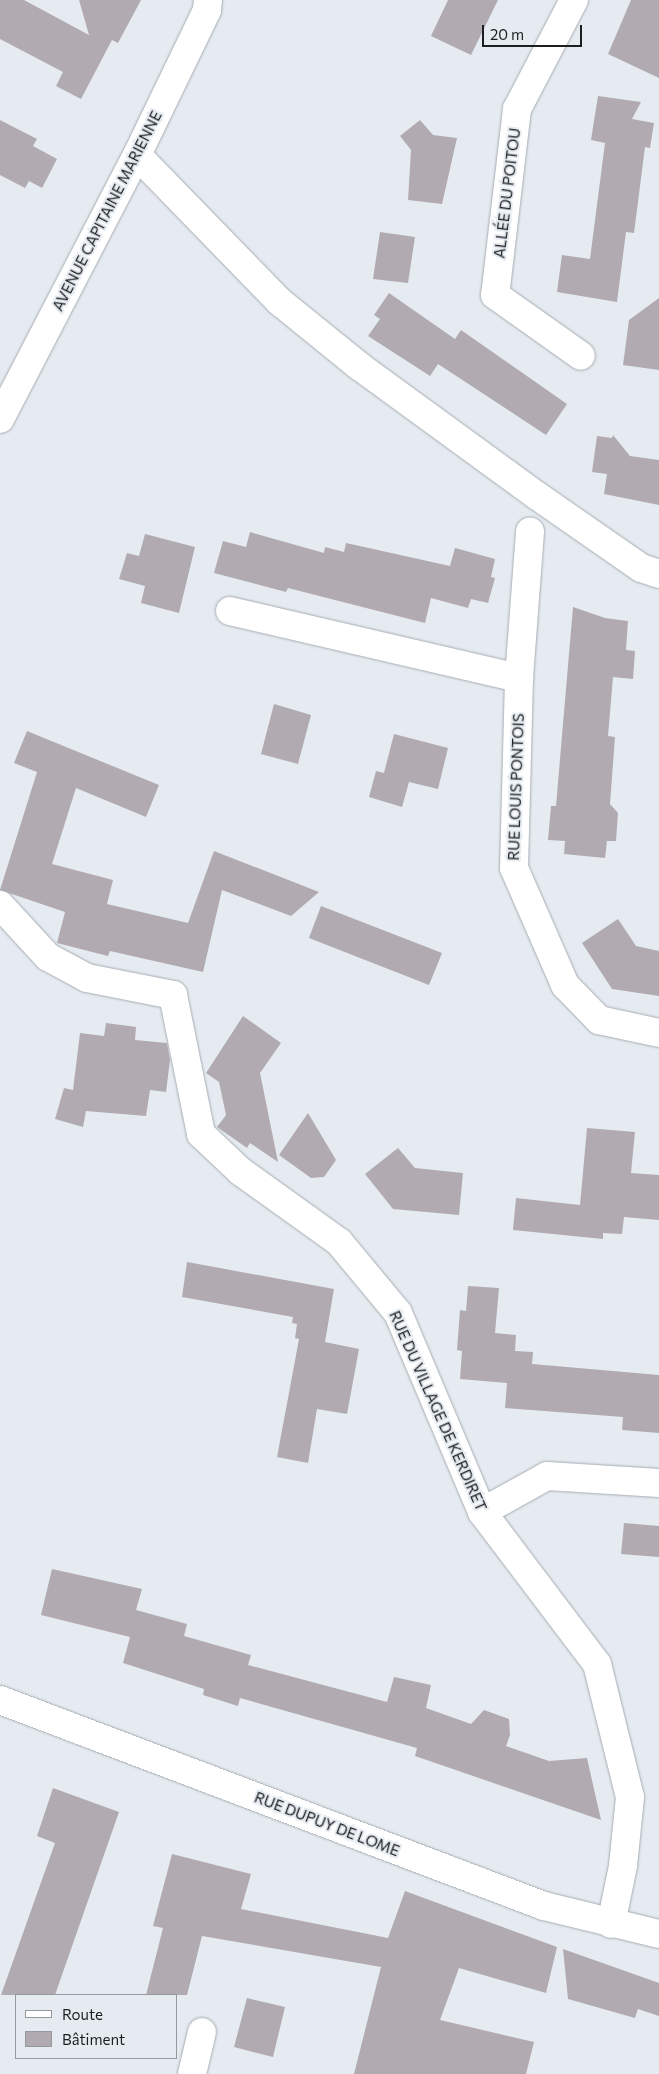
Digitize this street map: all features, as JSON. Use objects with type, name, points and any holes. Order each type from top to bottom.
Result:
[{"type":"street","name":"AVENUE CAPITAINE MARIENNE","points":[[0,419],[137,155],[207,10],[208,0]]},
{"type":"street","name":"ALLÉE DU POITOU","points":[[574,0],[517,109],[495,295],[581,356]]},
{"type":"street","points":[[137,155],[280,302],[359,366],[640,568],[659,574]]},
{"type":"street","name":"RUE LOUIS PONTOIS","points":[[530,531],[520,678],[514,868],[565,985],[599,1020],[659,1032]]},
{"type":"street","points":[[230,611],[520,678]]},
{"type":"street","name":"RUE DU VILLAGE DE KERDIRET","points":[[0,905],[48,957],[87,978],[172,995],[201,1134],[240,1171],[339,1242],[398,1313],[482,1512],[597,1664],[630,1797],[623,1866],[611,1924]]},
{"type":"street","points":[[482,1512],[547,1476],[659,1484]]},
{"type":"street","name":"RUE DUPUY DE LOME","points":[[0,1700],[544,1906],[611,1924],[659,1934]]},
{"type":"street","points":[[192,2074],[202,2032]]},
{"type":"building","points":[[0,0],[24,0],[89,35],[79,0],[141,0],[118,43],[112,40],[81,99],[56,86],[63,72],[0,39]]},
{"type":"building","points":[[448,0],[498,0],[471,55],[431,36]]},
{"type":"building","points":[[631,0],[659,0],[659,78],[608,54]]},
{"type":"building","points":[[598,96],[641,102],[632,119],[654,123],[650,148],[645,147],[634,233],[626,232],[617,302],[557,292],[562,255],[590,259],[605,143],[591,140]]},
{"type":"building","points":[[0,120],[37,139],[33,146],[57,159],[42,188],[29,181],[25,188],[0,175]]},
{"type":"building","points":[[420,120],[433,135],[457,138],[442,204],[408,200],[411,150],[400,136]]},
{"type":"building","points":[[380,232],[415,237],[408,283],[373,279]]},
{"type":"building","points":[[389,293],[455,339],[461,330],[567,404],[546,435],[438,364],[430,376],[368,336],[380,319],[374,315]]},
{"type":"building","points":[[659,298],[659,370],[623,365],[629,320]]},
{"type":"building","points":[[613,435],[630,456],[659,460],[659,505],[604,494],[607,474],[592,472],[597,436],[612,438]]},
{"type":"building","points":[[250,532],[324,553],[325,547],[344,552],[346,543],[450,566],[455,548],[495,559],[491,577],[495,578],[488,603],[471,599],[468,608],[431,598],[425,623],[288,588],[286,592],[214,573],[223,541],[246,547]]},
{"type":"building","points":[[145,534],[195,547],[179,613],[141,603],[145,586],[119,579],[127,553],[139,556]]},
{"type":"building","points":[[573,607],[605,618],[628,621],[626,650],[635,651],[633,679],[613,677],[608,736],[615,737],[610,804],[618,813],[616,841],[607,841],[605,858],[564,854],[565,841],[548,840],[551,806],[556,806]]},
{"type":"building","points":[[274,704],[311,715],[298,764],[261,754]]},
{"type":"building","points":[[27,731],[159,785],[146,817],[76,788],[52,864],[113,880],[107,904],[188,923],[214,851],[319,892],[291,916],[222,890],[203,972],[110,951],[108,956],[57,943],[65,912],[0,890],[37,772],[14,763]]},
{"type":"building","points":[[394,734],[448,748],[438,789],[409,782],[402,807],[369,797],[376,771],[384,773]]},
{"type":"building","points":[[321,906],[442,953],[429,985],[309,938]]},
{"type":"building","points":[[618,919],[636,946],[659,951],[659,996],[612,989],[582,943]]},
{"type":"building","points":[[243,1016],[281,1043],[260,1073],[278,1162],[250,1143],[247,1148],[217,1127],[226,1115],[219,1082],[206,1073]]},
{"type":"building","points":[[106,1023],[136,1027],[135,1040],[167,1043],[170,1060],[166,1092],[150,1090],[146,1116],[86,1111],[83,1127],[55,1119],[64,1088],[73,1090],[80,1033],[104,1036]]},
{"type":"building","points":[[308,1113],[336,1160],[324,1177],[311,1178],[279,1155]]},
{"type":"building","points":[[587,1128],[635,1132],[631,1173],[659,1175],[659,1220],[624,1217],[622,1234],[603,1233],[603,1239],[513,1230],[516,1198],[580,1205]]},
{"type":"building","points":[[398,1148],[415,1168],[463,1173],[459,1215],[393,1209],[365,1174]]},
{"type":"building","points":[[187,1262],[334,1289],[325,1342],[359,1349],[347,1414],[317,1409],[308,1463],[277,1457],[299,1339],[295,1338],[297,1324],[292,1323],[293,1317],[182,1297]]},
{"type":"building","points":[[468,1286],[499,1288],[495,1333],[516,1335],[515,1351],[533,1352],[532,1364],[659,1375],[659,1433],[622,1430],[623,1417],[505,1408],[507,1383],[460,1379],[462,1351],[457,1350],[460,1310],[466,1311]]},
{"type":"building","points":[[624,1523],[659,1526],[659,1557],[621,1554]]},
{"type":"building","points":[[52,1569],[142,1589],[136,1610],[187,1624],[184,1636],[251,1655],[248,1665],[387,1702],[394,1677],[431,1685],[426,1708],[471,1724],[484,1710],[509,1719],[510,1735],[506,1746],[549,1761],[587,1758],[601,1820],[415,1756],[417,1748],[240,1698],[238,1706],[203,1695],[204,1689],[123,1663],[130,1637],[41,1615]]},
{"type":"building","points":[[53,1788],[119,1812],[55,1994],[1,1995],[55,1843],[37,1836]]},
{"type":"building","points":[[172,1854],[251,1874],[241,1909],[388,1938],[405,1891],[557,1947],[546,1993],[459,1968],[440,2020],[534,2042],[526,2074],[354,2074],[381,1967],[202,1936],[187,1995],[146,1994],[163,1928],[153,1926]]},
{"type":"building","points":[[563,1949],[659,1983],[659,2016],[638,2009],[635,2018],[568,1999]]},
{"type":"building","points":[[247,1998],[285,2007],[273,2057],[234,2047]]}]
